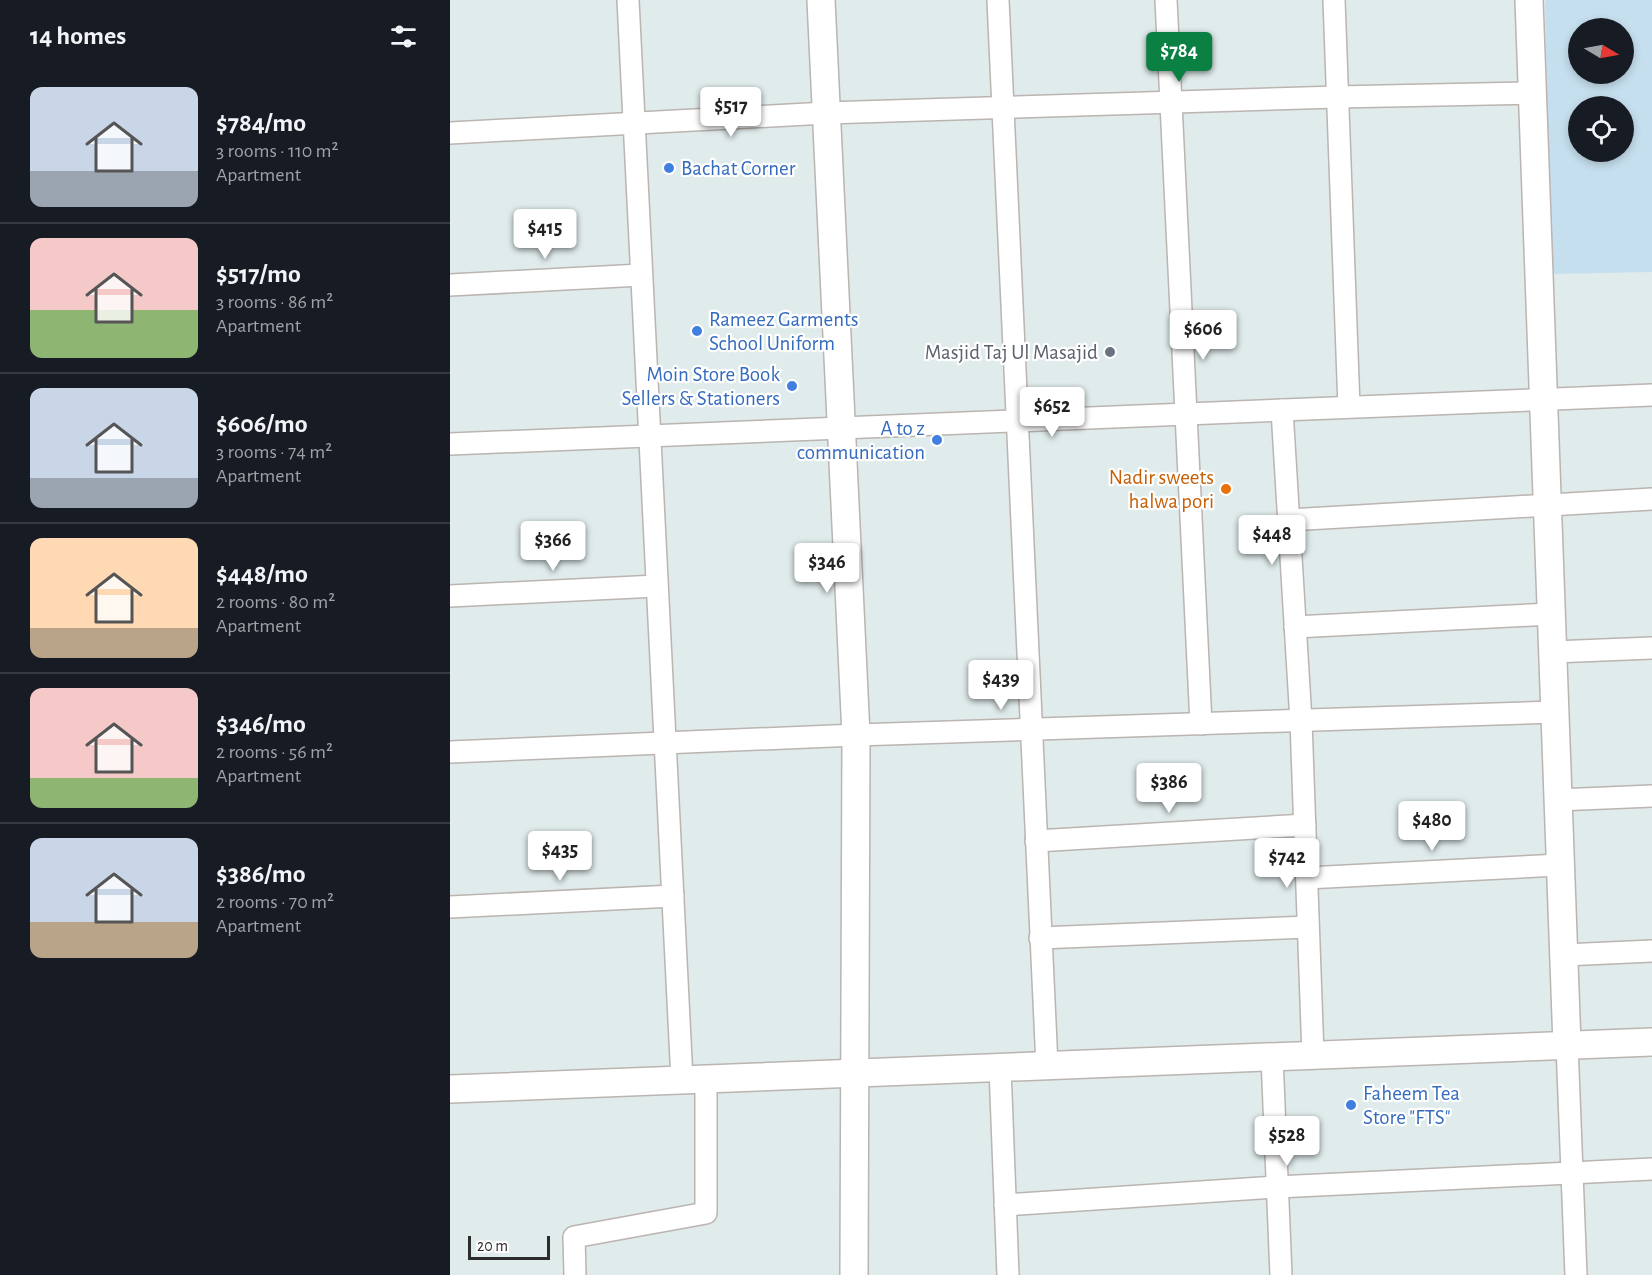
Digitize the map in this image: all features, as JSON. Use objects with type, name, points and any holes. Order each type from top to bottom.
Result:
[{"type":"street","points":[[575,1275],[574,1237],[706,1213],[694,1080],[673,896],[628,0]]},
{"type":"street","points":[[821,0],[856,735],[854,1275]]},
{"type":"street","points":[[998,0],[1047,1066]]},
{"type":"street","points":[[1166,0],[1201,724]]},
{"type":"street","points":[[1334,0],[1350,407]]},
{"type":"street","points":[[1529,0],[1576,1275]]},
{"type":"street","points":[[450,133],[826,113],[1532,93]]},
{"type":"street","points":[[450,285],[641,275]]},
{"type":"street","points":[[450,444],[1652,394]]},
{"type":"street","points":[[1282,410],[1301,721],[1313,1056]]},
{"type":"street","points":[[1289,520],[1652,499]]},
{"type":"street","points":[[450,596],[657,586]]},
{"type":"street","points":[[1295,627],[1551,614]]},
{"type":"street","points":[[1552,652],[1652,648]]},
{"type":"street","points":[[450,752],[856,735],[1555,712]]},
{"type":"street","points":[[1558,800],[1652,796]]},
{"type":"street","points":[[1035,841],[1305,825]]},
{"type":"street","points":[[1307,878],[1560,865]]},
{"type":"street","points":[[450,907],[673,896]]},
{"type":"street","points":[[1040,938],[1308,927]]},
{"type":"street","points":[[1564,955],[1652,951]]},
{"type":"street","points":[[450,1089],[1652,1042]]},
{"type":"street","points":[[1272,1057],[1281,1275]]},
{"type":"street","points":[[1000,1068],[1008,1275]]},
{"type":"street","points":[[1005,1205],[1277,1187],[1652,1168]]},
{"type":"sand","points":[[1545,0],[1652,0],[1652,272],[1550,274]]},
{"type":"place","name":"Bachat Corner","points":[[669,168]]},
{"type":"place","name":"Rameez Garments School Uniform","points":[[697,331]]},
{"type":"place","name":"Masjid Taj Ul Masajid","points":[[1110,352]]},
{"type":"place","name":"Moin Store Book Sellers & Stationers","points":[[792,386]]},
{"type":"place","name":"A to z communication","points":[[937,440]]},
{"type":"place","name":"Nadir sweets halwa pori","points":[[1226,489]]},
{"type":"place","name":"Faheem Tea Store \"FTS\"","points":[[1351,1105]]}]
